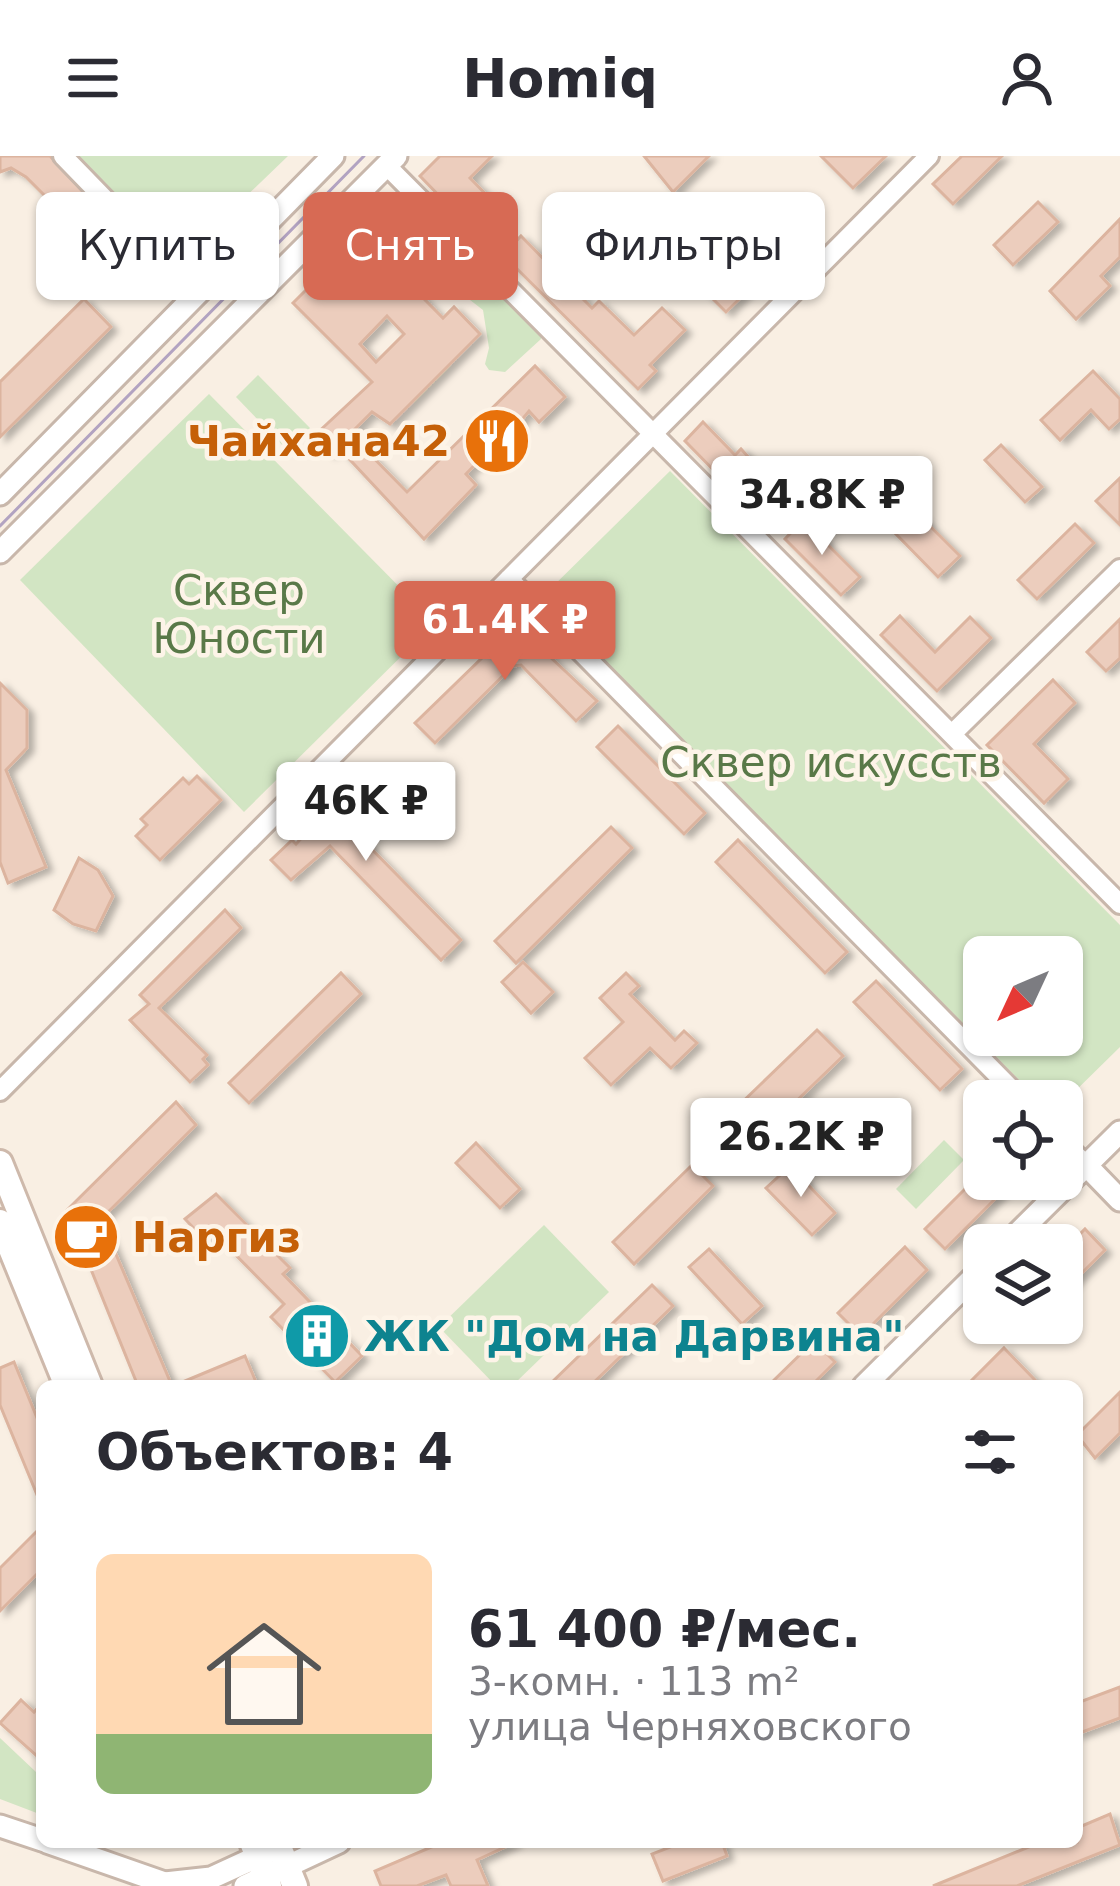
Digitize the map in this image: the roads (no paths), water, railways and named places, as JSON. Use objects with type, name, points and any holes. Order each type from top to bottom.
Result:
[{"type":"main road","points":[[0,1163],[89,1380]]},
{"type":"main road","points":[[0,1222],[65,1380]]},
{"type":"street","points":[[63,156],[98,192]]},
{"type":"street","points":[[279,210],[333,156]]},
{"type":"street","points":[[0,1090],[929,156]]},
{"type":"street","points":[[0,552],[391,160],[1120,904]]},
{"type":"street","points":[[0,494],[189,300]]},
{"type":"street","points":[[952,734],[1120,568]]},
{"type":"street","points":[[508,579],[1001,1080]]},
{"type":"street","points":[[1027,1224],[1120,1132]]},
{"type":"street","points":[[1083,1163],[1120,1200]]},
{"type":"street","points":[[870,1380],[963,1288]]},
{"type":"street","points":[[0,1826],[36,1838]]},
{"type":"street","points":[[65,1848],[169,1885],[270,1866],[322,1848]]},
{"type":"tram line","points":[[0,526],[364,156]]},
{"type":"place","name":"Чайхана42","points":[[497,441]]},
{"type":"place","name":"Наргиз","points":[[86,1237]]},
{"type":"place","name":"ЖК \"Дом на Дарвина\"","points":[[317,1336]]},
{"type":"park label","name":"Сквер Юности","points":[[239,614]]},
{"type":"park label","name":"Сквер искусств","points":[[831,762]]}]
